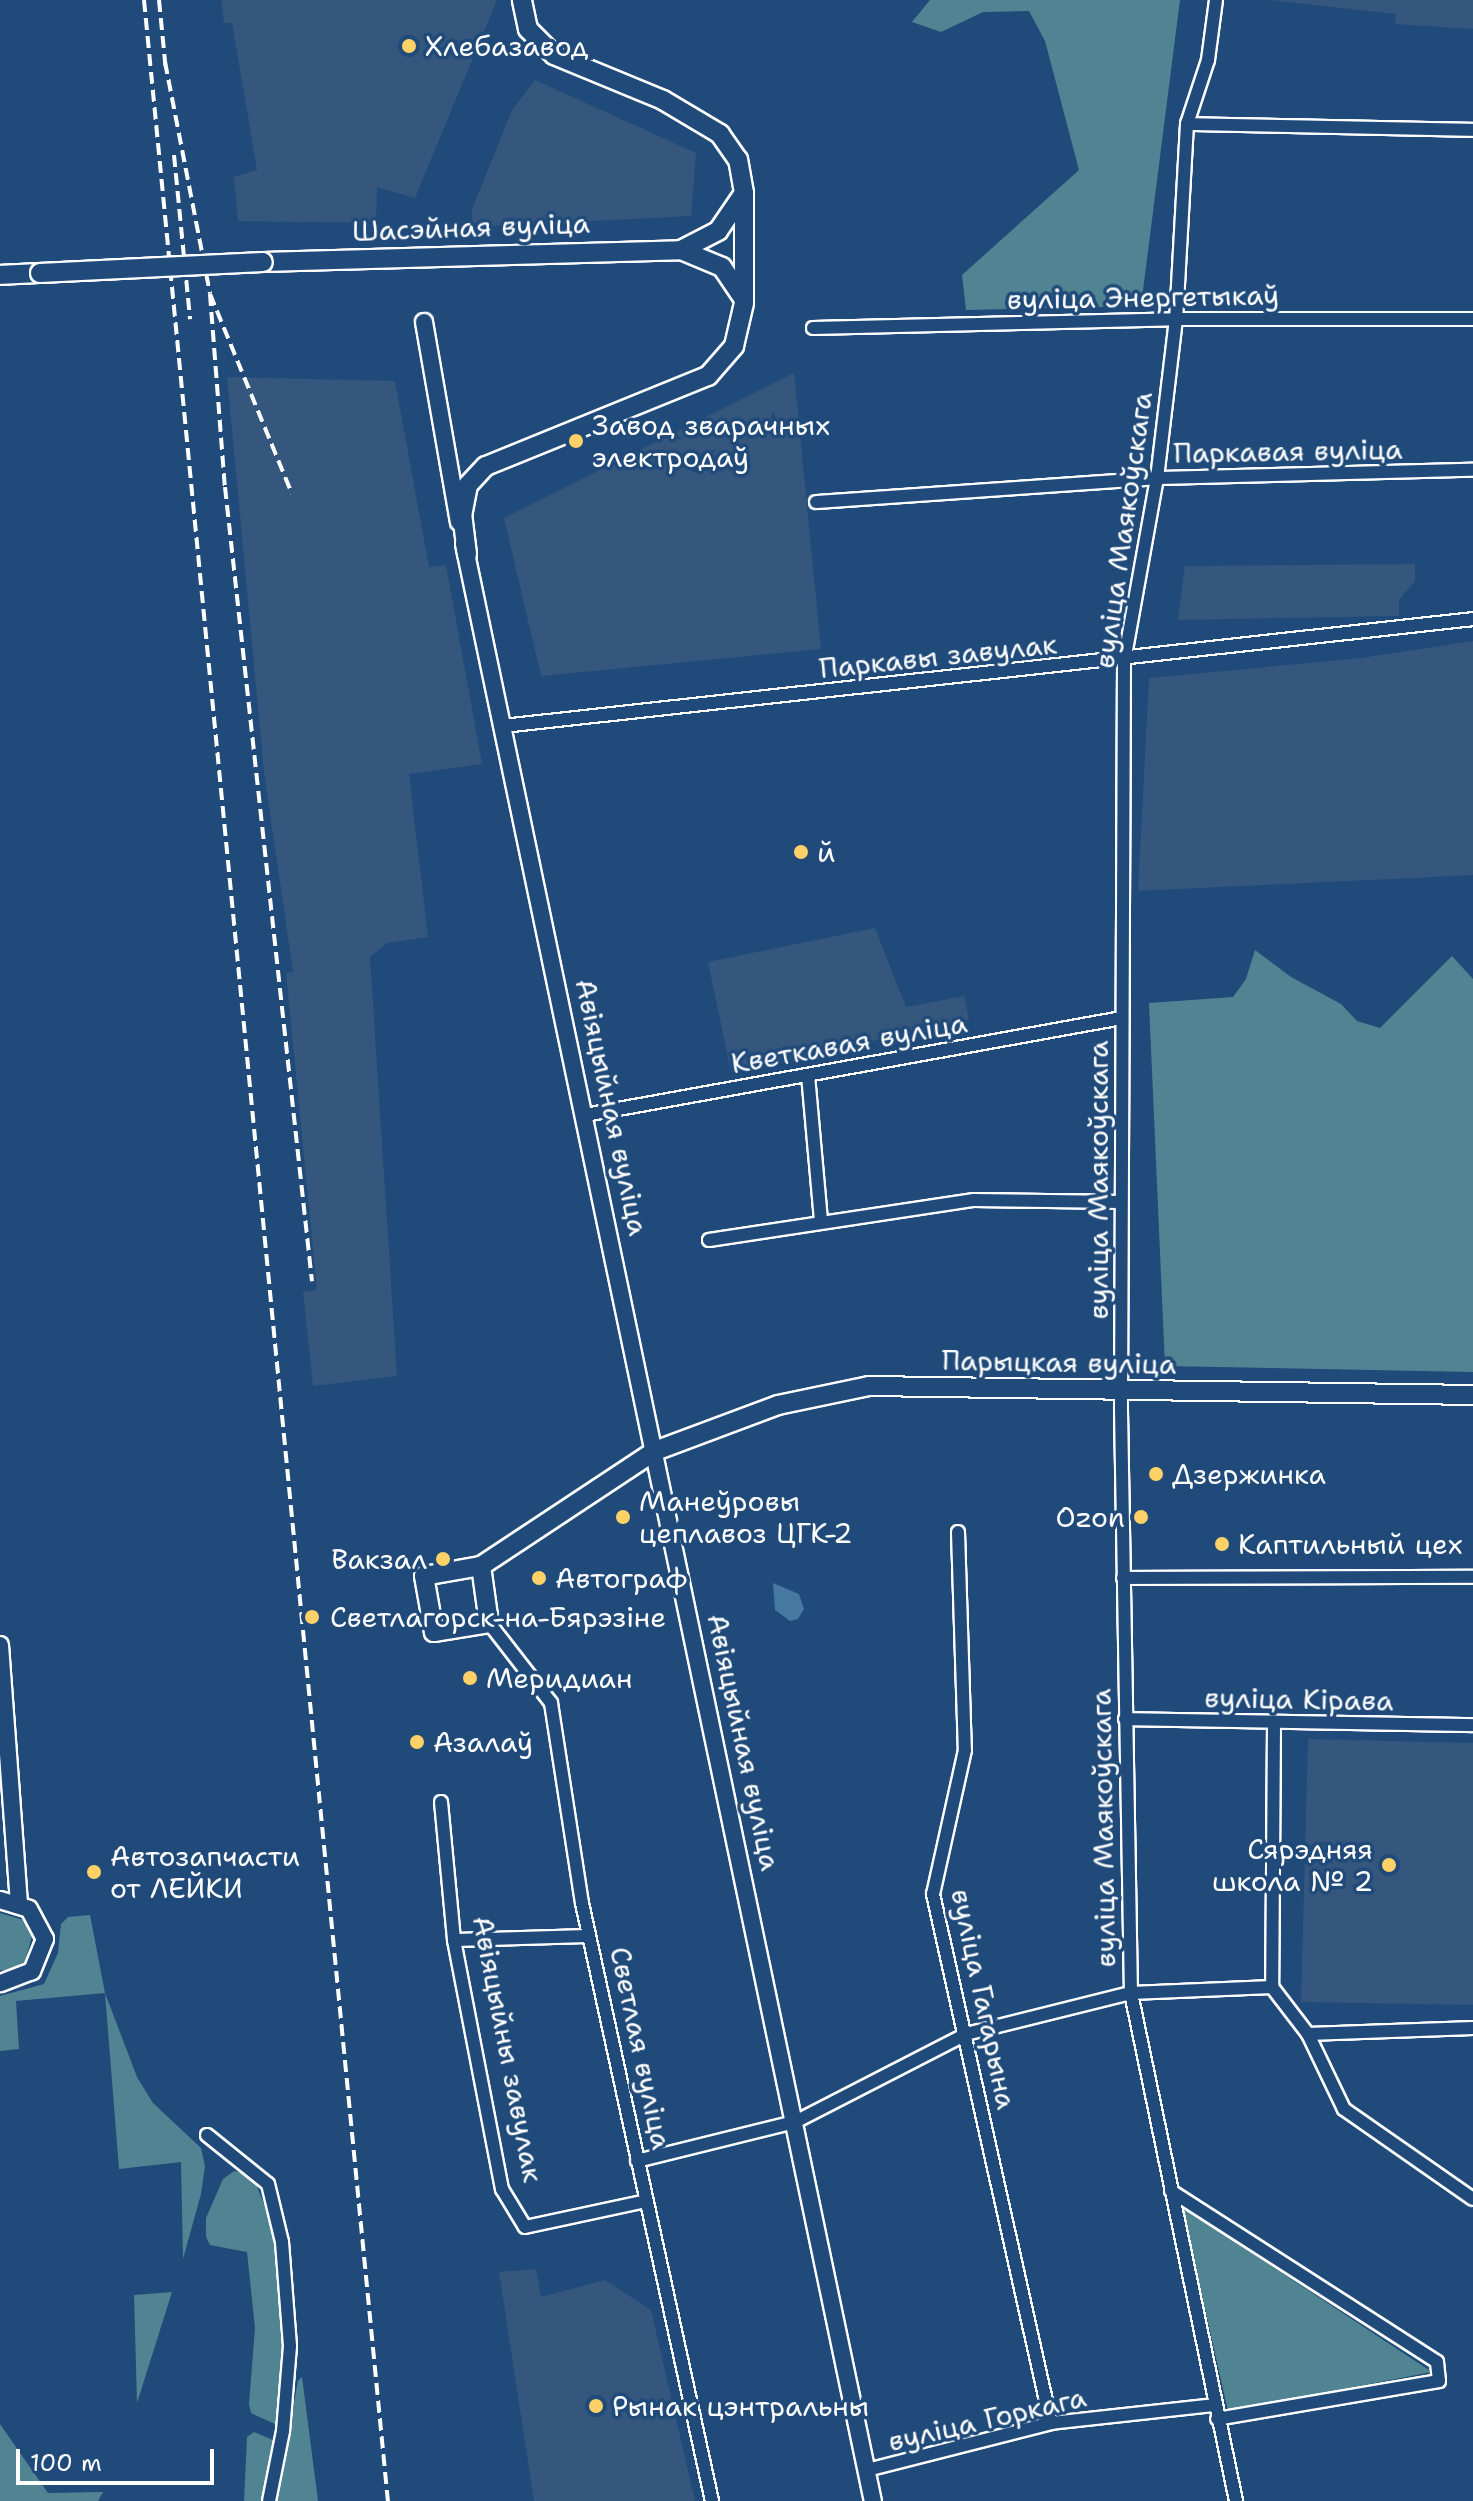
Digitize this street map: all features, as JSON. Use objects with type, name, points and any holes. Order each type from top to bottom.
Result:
[{"type":"main road","name":"Авіяцыйная вуліца","points":[[467,554],[462,516],[468,485],[486,466],[708,376],[734,346],[744,303],[744,193],[738,160],[720,134],[663,100],[554,55],[528,29],[522,0]]},
{"type":"main road","points":[[681,250],[718,231],[744,193]]},
{"type":"main road","points":[[681,250],[722,267],[744,303]]},
{"type":"main road","name":"Шасэйная вуліца","points":[[0,275],[263,262],[681,250]]},
{"type":"main road","name":"Парыцкая вуліца","points":[[655,1451],[778,1405],[869,1386],[1473,1395]]},
{"type":"main road","points":[[489,1623],[434,1632],[424,1576],[481,1566],[655,1451]]},
{"type":"main road","name":"Светлая вуліца","points":[[481,1566],[489,1623]]},
{"type":"street","name":"вуліца Маякоўскага","points":[[1216,0],[1208,60],[1187,124],[1176,319],[1157,478],[1124,661],[1120,1392],[1131,1993],[1236,2501]]},
{"type":"street","points":[[1187,124],[1473,130]]},
{"type":"street","name":"вуліца Энергетыкаў","points":[[813,328],[1176,319],[1473,319]]},
{"type":"street","points":[[424,322],[467,554]]},
{"type":"street","name":"Паркавая вуліца","points":[[816,502],[1157,478],[1473,470]]},
{"type":"street","name":"Авіяцыйная вуліца","points":[[467,554],[873,2501]]},
{"type":"street","name":"Паркавы завулак","points":[[503,726],[1124,661],[1473,619]]},
{"type":"street","name":"Кветкавая вуліца","points":[[585,1115],[1122,1018]]},
{"type":"street","points":[[808,1075],[821,1221]]},
{"type":"street","points":[[709,1240],[974,1200],[1121,1202]]},
{"type":"street","name":"вуліца Гагарына","points":[[958,1532],[965,1750],[933,1894],[1051,2423]]},
{"type":"street","points":[[1123,1578],[1473,1577]]},
{"type":"street","name":"Светлая вуліца","points":[[489,1623],[551,1703],[589,1936],[712,2501]]},
{"type":"street","points":[[0,1645],[19,1903]]},
{"type":"street","name":"вуліца Кірава","points":[[1125,1719],[1274,1724],[1473,1725]]},
{"type":"street","points":[[1274,1724],[1272,1987],[1308,2034],[1344,2109],[1473,2199]]},
{"type":"street","name":"Авіяцыйны завулак","points":[[441,1802],[454,1940],[502,2189],[525,2227],[646,2201]]},
{"type":"street","points":[[0,1900],[19,1903],[43,1928],[44,1951],[32,1971],[0,1983]]},
{"type":"street","points":[[454,1940],[589,1936]]},
{"type":"street","points":[[637,2161],[795,2122],[966,2034],[1131,1993],[1272,1987]]},
{"type":"street","points":[[1308,2034],[1473,2028]]},
{"type":"street","points":[[207,2135],[268,2184],[282,2242],[290,2346],[283,2431],[269,2501]]},
{"type":"street","points":[[1171,2191],[1437,2362],[1439,2381],[1217,2419]]},
{"type":"street","name":"вуліца Горкага","points":[[867,2470],[1051,2423],[1214,2405]]},
{"type":"shaded area","points":[[221,0],[497,0],[415,198],[377,187],[376,223],[238,221],[234,177],[257,170],[232,23],[224,23]]},
{"type":"shaded area","points":[[1269,0],[1473,0],[1473,29],[1395,24],[1396,14]]},
{"type":"shaded area","points":[[535,80],[696,153],[691,216],[472,227],[472,209],[512,110]]},
{"type":"shaded area","points":[[794,373],[821,649],[541,676],[504,518]]},
{"type":"shaded area","points":[[227,377],[395,381],[429,567],[446,565],[482,764],[409,774],[428,937],[387,943],[370,957],[397,1376],[313,1386],[303,1292],[317,1290],[286,973],[293,972],[264,772]]},
{"type":"shaded area","points":[[1415,564],[1415,581],[1399,600],[1399,616],[1178,620],[1185,566]]},
{"type":"shaded area","points":[[1473,641],[1473,875],[1138,891],[1149,678],[1361,658]]},
{"type":"shaded area","points":[[875,928],[906,1007],[964,996],[969,1020],[731,1072],[708,962]]},
{"type":"shaded area","points":[[773,1583],[799,1594],[804,1609],[798,1619],[790,1621],[775,1610]]},
{"type":"shaded area","name":"Сярэдняя школа № 2","points":[[1308,1739],[1473,1743],[1473,2005],[1301,2002]]},
{"type":"shaded area","name":"Рынак цэнтральны","points":[[536,2269],[541,2297],[605,2280],[651,2310],[695,2501],[534,2501],[499,2272]]},
{"type":"green space","points":[[930,0],[1180,0],[1141,306],[966,310],[962,275],[1079,170],[1045,41],[1029,11],[983,12],[941,32],[912,22]]},
{"type":"green space","points":[[1255,950],[1291,977],[1341,1004],[1357,1021],[1380,1028],[1452,956],[1473,979],[1473,1372],[1165,1366],[1149,1003],[1233,997],[1246,979]]},
{"type":"green space","points":[[0,1913],[23,1920],[32,1936],[25,1962],[7,1971],[0,1970]]},
{"type":"green space","points":[[90,1915],[105,1993],[16,2001],[19,2049],[0,2051],[0,1996],[44,1984],[58,1953],[61,1924],[68,1917]]},
{"type":"green space","points":[[105,1993],[137,2077],[153,2103],[201,2148],[205,2166],[201,2194],[183,2259],[181,2162],[119,2169]]},
{"type":"green space","points":[[234,2171],[252,2175],[277,2235],[288,2344],[282,2417],[275,2424],[251,2413],[249,2404],[255,2328],[247,2252],[210,2245],[206,2237],[206,2218],[223,2179]]},
{"type":"green space","points":[[1182,2207],[1432,2372],[1228,2411]]},
{"type":"green space","points":[[172,2292],[137,2403],[134,2295]]},
{"type":"green space","points":[[302,2377],[318,2501],[276,2501],[298,2381]]},
{"type":"green space","points":[[0,2424],[48,2493],[103,2492],[98,2501],[0,2501]]},
{"type":"green space","points":[[254,2432],[273,2440],[268,2501],[244,2501],[247,2437]]},
{"type":"railway","points":[[144,0],[388,2501]]},
{"type":"railway","points":[[159,0],[166,72]]},
{"type":"railway","points":[[165,62],[210,294],[292,494]]},
{"type":"railway","points":[[174,155],[190,319]]},
{"type":"railway","points":[[210,294],[225,487],[312,1281]]},
{"type":"place","name":"Хлебазавод","points":[[409,46]]},
{"type":"place","name":"Завод зварачных электродаў","points":[[576,441]]},
{"type":"place","name":"й","points":[[801,852]]},
{"type":"place","name":"Дзержинка","points":[[1156,1474]]},
{"type":"place","name":"Манеўровы цеплавоз ЦГК-2","points":[[623,1517]]},
{"type":"place","name":"Ozon","points":[[1141,1517]]},
{"type":"place","name":"Каптильный цех","points":[[1222,1544]]},
{"type":"place","name":"Вакзал","points":[[443,1559]]},
{"type":"place","name":"Автограф","points":[[539,1578]]},
{"type":"place","name":"Светлагорск-на-Бярэзіне","points":[[312,1617]]},
{"type":"place","name":"Меридиан","points":[[470,1678]]},
{"type":"place","name":"Азалаў","points":[[417,1742]]},
{"type":"place","name":"Сярэдняя школа № 2","points":[[1389,1865]]},
{"type":"place","name":"Автозапчасти от ЛЕЙКИ","points":[[94,1872]]},
{"type":"place","name":"Рынак цэнтральны","points":[[596,2406]]}]
